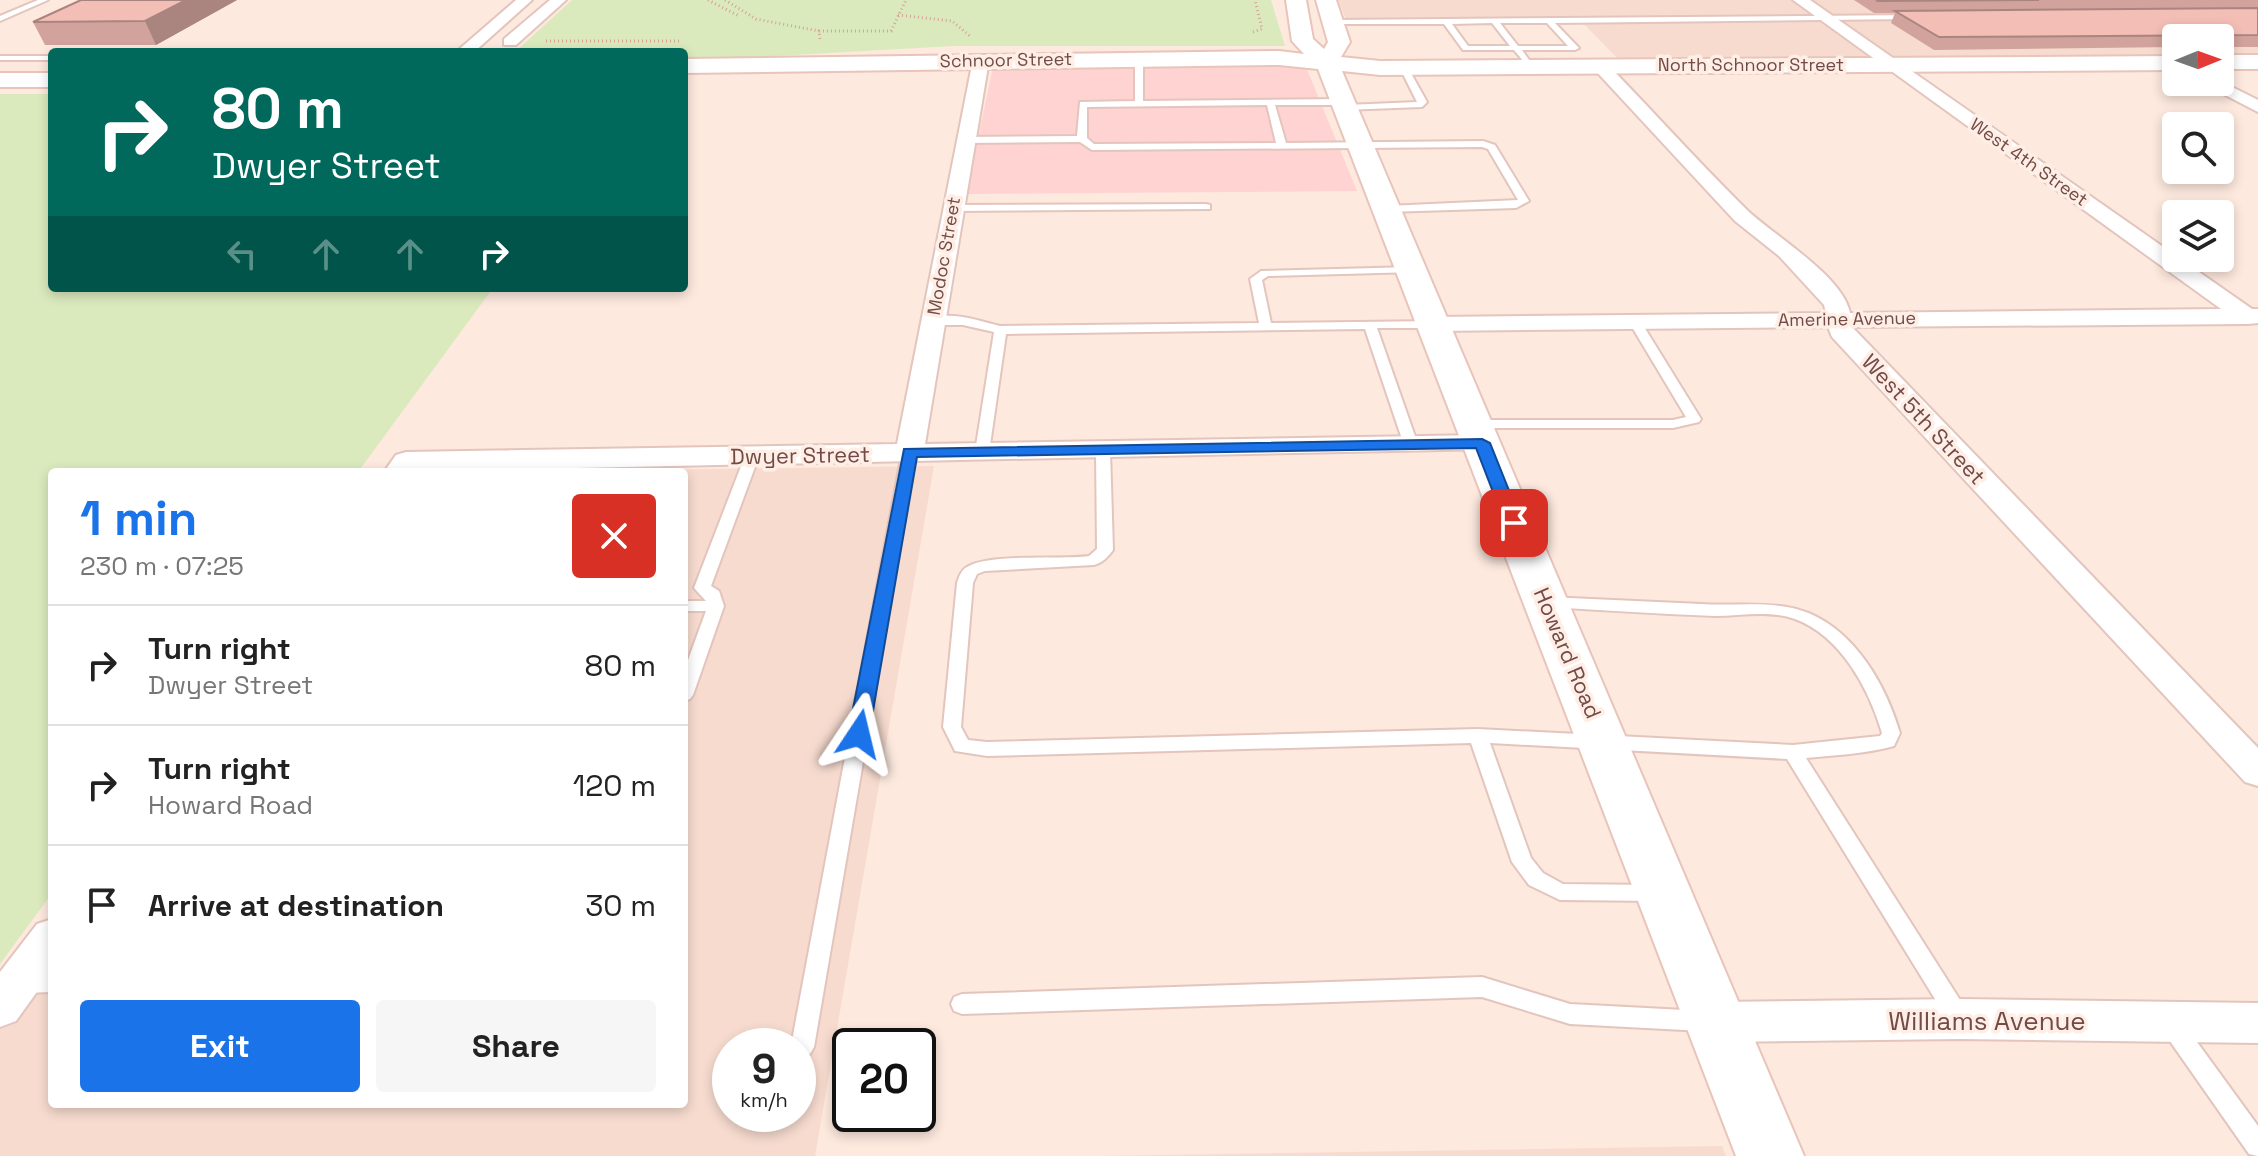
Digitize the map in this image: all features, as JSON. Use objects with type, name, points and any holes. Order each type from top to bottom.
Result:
[{"type":"street","points":[[469,48],[525,0]]},
{"type":"street","points":[[503,48],[559,0]]},
{"type":"street","name":"Howard Road","points":[[1296,0],[1303,41],[1342,88]]},
{"type":"street","name":"Howard Road","points":[[1326,0],[1342,88],[1387,209],[1606,744],[1770,1156]]},
{"type":"street","name":"West 4th Street","points":[[1800,0],[2254,319]]},
{"type":"street","name":"Schnoor Street","points":[[688,66],[1279,58],[1342,88]]},
{"type":"street","name":"Modoc Street","points":[[909,453],[981,60]]},
{"type":"street","points":[[2234,62],[2258,62]]},
{"type":"street","name":"North Schnoor Street","points":[[1342,88],[1404,68],[2162,64]]},
{"type":"street","points":[[2,66],[48,79]]},
{"type":"street","name":"West 5th Street","points":[[1600,66],[1742,217],[1787,251],[1836,303],[1841,332],[2258,772]]},
{"type":"street","points":[[2234,95],[2258,107]]},
{"type":"street","name":"Amerine Avenue","points":[[1435,324],[1840,319],[2254,319]]},
{"type":"street","name":"Dwyer Street","points":[[402,467],[752,456],[1411,445],[1478,434]]},
{"type":"street","points":[[23,991],[48,944]]},
{"type":"street","name":"Williams Avenue","points":[[1716,1022],[1960,1019],[2258,1023]]},
{"type":"lane","points":[[0,19],[44,0]]},
{"type":"lane","points":[[964,140],[1082,139],[1092,147],[1282,146],[1342,88],[1446,21],[1922,17]]},
{"type":"lane","points":[[1446,21],[1466,48],[1575,48],[1549,21]]},
{"type":"lane","points":[[1494,21],[1530,67]]},
{"type":"lane","points":[[2,66],[48,59]]},
{"type":"lane","points":[[1139,59],[1139,104]]},
{"type":"lane","points":[[1082,139],[1083,104],[1270,102],[1342,88],[1419,105],[1423,102],[1404,68]]},
{"type":"lane","points":[[1342,88],[1492,147],[1524,201],[1516,205],[1387,209]]},
{"type":"lane","points":[[1270,102],[1282,146]]},
{"type":"lane","points":[[952,208],[1206,207]]},
{"type":"lane","points":[[1266,327],[1256,279],[1265,273],[1412,270]]},
{"type":"lane","points":[[933,321],[963,321],[1000,330],[1435,324]]},
{"type":"lane","points":[[1478,434],[1546,424],[1673,424],[1694,419],[1635,322]]},
{"type":"lane","points":[[1370,325],[1411,445]]},
{"type":"lane","points":[[982,452],[1000,330]]},
{"type":"lane","points":[[1103,450],[1105,550],[1094,560],[983,566],[970,571],[965,583],[952,727],[962,746],[987,749],[1478,736],[1793,752],[1871,745],[1887,741],[1891,733],[1887,713],[1851,654],[1824,627],[1801,616],[1780,611],[1546,602]]},
{"type":"lane","points":[[805,1028],[909,453]]},
{"type":"lane","points":[[688,684],[716,606],[713,595],[702,588],[752,456]]},
{"type":"lane","points":[[688,606],[716,606]]},
{"type":"lane","points":[[1478,736],[1522,862],[1536,879],[1560,892],[1665,893]]},
{"type":"lane","points":[[1793,752],[1960,1019]]},
{"type":"lane","points":[[962,1004],[1482,987],[1570,1014],[1716,1022]]},
{"type":"lane","points":[[2170,1022],[2258,1146]]},
{"type":"path","points":[[708,0],[727,12],[750,20],[757,19]]},
{"type":"path","points":[[725,0],[738,13],[820,34],[806,37]]},
{"type":"path","points":[[898,15],[906,0]]},
{"type":"path","points":[[532,41],[685,41]]},
{"type":"shaded area","points":[[1338,0],[2258,0],[2258,58],[2234,58],[2234,24],[2162,24],[2162,58],[1621,62],[1577,17],[1346,19]]},
{"type":"shaded area","points":[[993,67],[1306,67],[1357,191],[966,194]]},
{"type":"shaded area","points":[[934,466],[837,1028],[832,1028],[832,1057],[815,1156],[0,1156],[0,1022],[48,957],[48,1108],[688,1108],[688,469]]},
{"type":"shaded area","points":[[1722,1146],[1726,1156],[1104,1156]]},
{"type":"green space","points":[[572,0],[1271,0],[1285,46],[953,46],[741,58],[688,58],[688,48],[519,48]]},
{"type":"green space","points":[[0,94],[48,94],[48,292],[490,292],[361,468],[48,468],[48,898],[0,964]]},
{"type":"building","points":[[81,0],[186,0],[145,21],[33,22]]},
{"type":"building","points":[[1876,0],[2039,0],[1878,1]]},
{"type":"building","points":[[2258,8],[2258,35],[2234,35],[2234,24],[2162,24],[2162,36],[1939,37],[1895,11]]},
{"type":"route","points":[[859,734],[909,453],[1482,443],[1514,523]]}]
